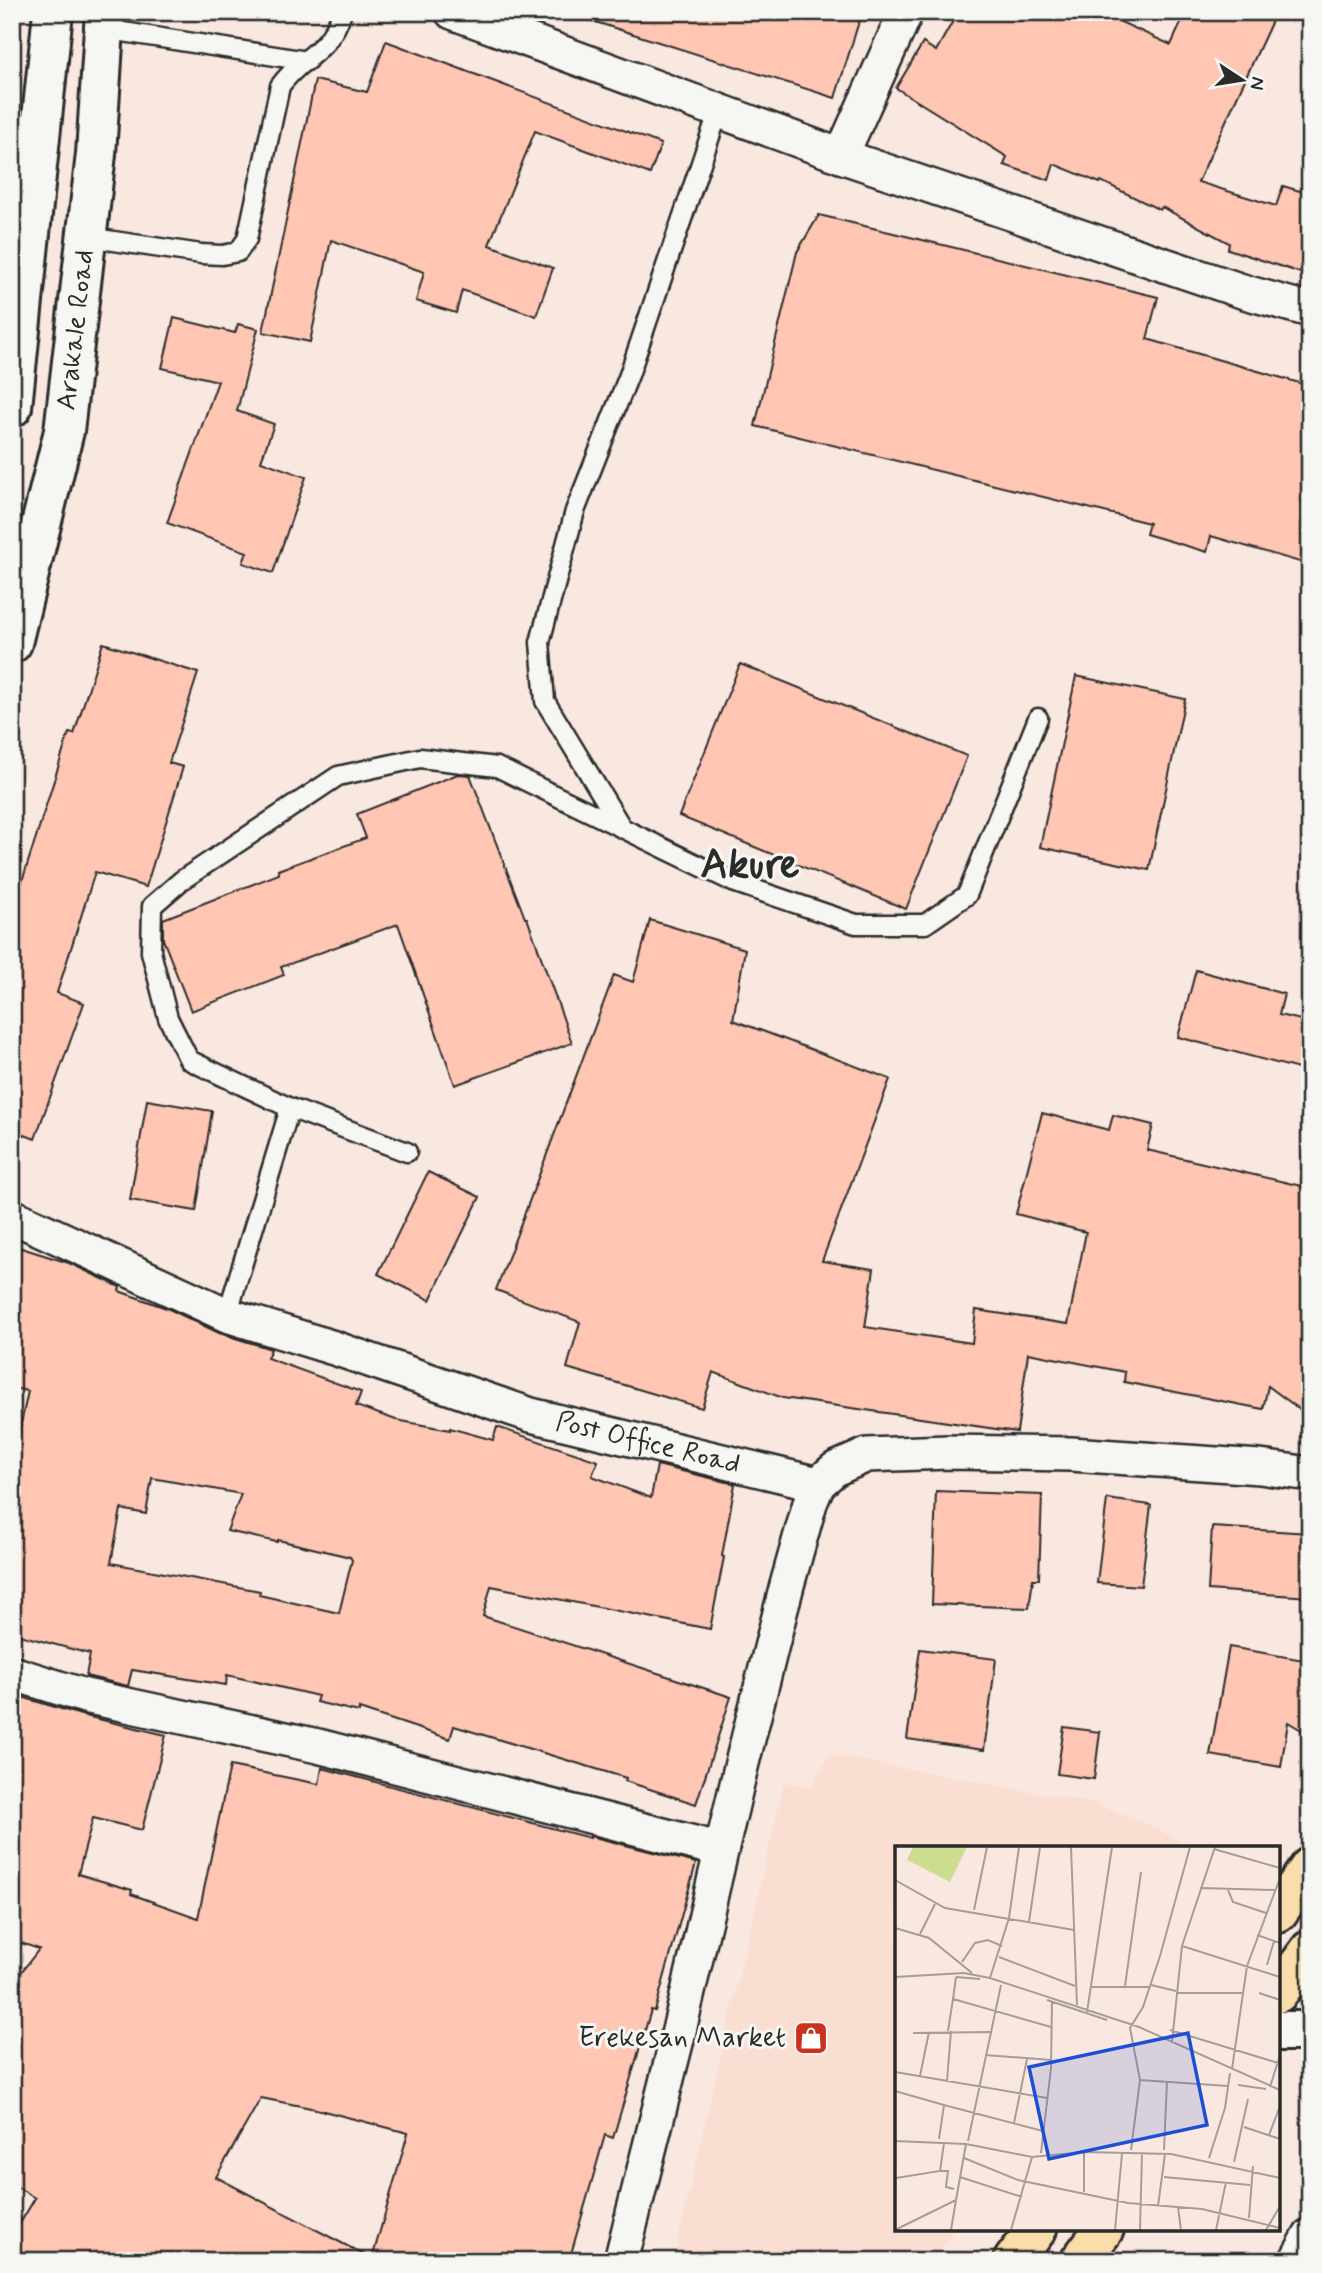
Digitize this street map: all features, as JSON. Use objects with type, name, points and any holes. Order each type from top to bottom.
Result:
[{"type":"main road","name":"Arakale Road","points":[[12,407],[53,12]]},
{"type":"main road","name":"Arakale Road","points":[[12,643],[64,431],[96,154],[104,21]]},
{"type":"main road","points":[[34,211],[87,226]]},
{"type":"main road","points":[[1280,1909],[1310,1867]]},
{"type":"main road","points":[[1280,1990],[1310,1950]]},
{"type":"main road","points":[[1280,2031],[1310,2031]]},
{"type":"main road","points":[[1013,2261],[1036,2231]]},
{"type":"main road","points":[[1080,2261],[1102,2231]]},
{"type":"street","points":[[452,12],[841,156],[1245,292],[1310,310]]},
{"type":"street","points":[[841,156],[905,12]]},
{"type":"street","name":"Post Office Road","points":[[12,1216],[228,1315],[531,1415],[818,1484]]},
{"type":"street","points":[[621,2261],[788,1585],[810,1503],[818,1484],[835,1469],[867,1455],[948,1452],[1071,1454],[1260,1467],[1310,1474]]},
{"type":"street","points":[[12,1673],[85,1696],[318,1746],[721,1850]]},
{"type":"street","points":[[1296,2261],[1310,2236]]},
{"type":"lane","points":[[87,226],[201,254],[222,255],[238,252],[247,239],[280,86],[285,78],[326,44],[337,28],[342,12]]},
{"type":"lane","points":[[104,21],[307,61]]},
{"type":"lane","points":[[622,828],[545,701],[540,642],[575,512],[629,375],[719,110]]},
{"type":"lane","points":[[407,1152],[290,1108],[189,1060],[168,1018],[151,952],[152,906],[182,880],[338,776],[420,758],[497,767],[733,882],[856,924],[925,924],[967,895],[1038,718]]},
{"type":"lane","points":[[228,1315],[290,1108]]},
{"type":"shaded area","name":"Erekesan Market","points":[[829,1754],[1093,1803],[1159,1829],[1187,1846],[895,1846],[895,2231],[953,2231],[930,2261],[673,2261],[784,1782],[812,1786]]},
{"type":"building","points":[[587,12],[862,12],[835,98],[586,19]]},
{"type":"building","points":[[958,12],[1099,12],[1171,45],[1186,12],[1276,12],[1198,182],[1276,206],[1283,186],[1310,194],[1310,276],[1228,249],[1229,243],[1162,207],[1160,210],[1101,181],[1100,183],[1054,164],[1049,180],[1004,165],[1007,157],[896,88],[923,43],[936,51]]},
{"type":"building","points":[[386,41],[661,144],[650,174],[535,131],[489,245],[553,268],[536,316],[462,290],[456,313],[416,301],[424,272],[331,240],[310,342],[263,332],[315,80],[367,92]]},
{"type":"building","points":[[819,215],[1158,297],[1147,339],[1310,386],[1310,565],[1211,536],[1207,552],[1146,534],[1149,523],[755,426],[797,252]]},
{"type":"building","points":[[174,318],[235,333],[238,324],[258,329],[237,411],[274,424],[261,461],[306,477],[273,573],[243,563],[247,552],[167,523],[218,381],[162,368]]},
{"type":"building","points":[[103,643],[198,673],[169,763],[183,767],[146,887],[95,872],[57,993],[84,1003],[35,1139],[12,1130],[12,913],[69,733],[74,734]]},
{"type":"building","points":[[740,664],[967,756],[906,909],[679,816]]},
{"type":"building","points":[[1076,676],[1185,699],[1149,870],[1040,847]]},
{"type":"building","points":[[458,774],[470,775],[527,918],[572,1043],[455,1085],[398,924],[281,967],[284,975],[191,1011],[163,939],[163,919],[279,874],[278,870],[366,838],[357,814]]},
{"type":"building","points":[[650,920],[745,949],[733,1020],[890,1079],[822,1261],[874,1269],[865,1327],[972,1343],[976,1310],[1068,1324],[1086,1232],[1016,1214],[1042,1113],[1109,1130],[1113,1115],[1153,1125],[1147,1150],[1310,1188],[1310,1417],[1268,1386],[1263,1409],[1124,1382],[1125,1372],[1028,1353],[1017,1432],[783,1398],[713,1372],[702,1408],[567,1368],[580,1322],[496,1290],[614,975],[633,982]]},
{"type":"building","points":[[1196,970],[1284,994],[1279,1015],[1310,1022],[1310,1072],[1178,1037]]},
{"type":"building","points":[[147,1100],[212,1111],[196,1211],[130,1200]]},
{"type":"building","points":[[428,1172],[480,1197],[430,1300],[378,1274]]},
{"type":"building","points":[[12,1245],[69,1263],[120,1287],[119,1291],[169,1309],[219,1333],[271,1349],[267,1358],[361,1392],[356,1406],[396,1420],[450,1428],[493,1440],[497,1427],[598,1461],[592,1476],[651,1498],[657,1465],[735,1484],[710,1629],[491,1586],[483,1616],[731,1697],[696,1804],[625,1781],[626,1778],[454,1726],[450,1739],[359,1709],[359,1712],[316,1702],[318,1696],[227,1675],[226,1685],[132,1670],[128,1686],[86,1676],[90,1654],[12,1633],[12,1443],[17,1443],[28,1391],[12,1388]],"holes":[[[152,1478],[241,1494],[227,1531],[350,1557],[352,1560],[339,1613],[259,1595],[260,1591],[111,1563],[121,1509],[146,1514]]]},
{"type":"building","points":[[936,1491],[1042,1495],[1039,1579],[1033,1579],[1029,1608],[932,1604]]},
{"type":"building","points":[[1107,1499],[1151,1505],[1141,1586],[1097,1583]]},
{"type":"building","points":[[1212,1527],[1310,1533],[1310,1597],[1208,1590]]},
{"type":"building","points":[[1229,1647],[1310,1661],[1310,1735],[1288,1722],[1281,1767],[1210,1755]]},
{"type":"building","points":[[920,1649],[996,1659],[984,1750],[907,1739]]},
{"type":"building","points":[[12,1694],[81,1715],[166,1735],[142,1830],[93,1818],[78,1874],[132,1890],[131,1894],[198,1918],[230,1766],[319,1784],[322,1768],[696,1863],[655,2011],[651,2010],[613,2138],[605,2135],[569,2261],[12,2261],[12,2237],[35,2198],[12,2184],[12,1984],[39,1949],[12,1940]],"holes":[[[261,2098],[408,2133],[372,2259],[216,2177]]]},
{"type":"building","points":[[1064,1727],[1100,1732],[1094,1779],[1057,1774]]},
{"type":"place","name":"Erekesan Market","points":[[811,2038]]},
{"type":"district","name":"Akure","points":[[750,865]]}]
